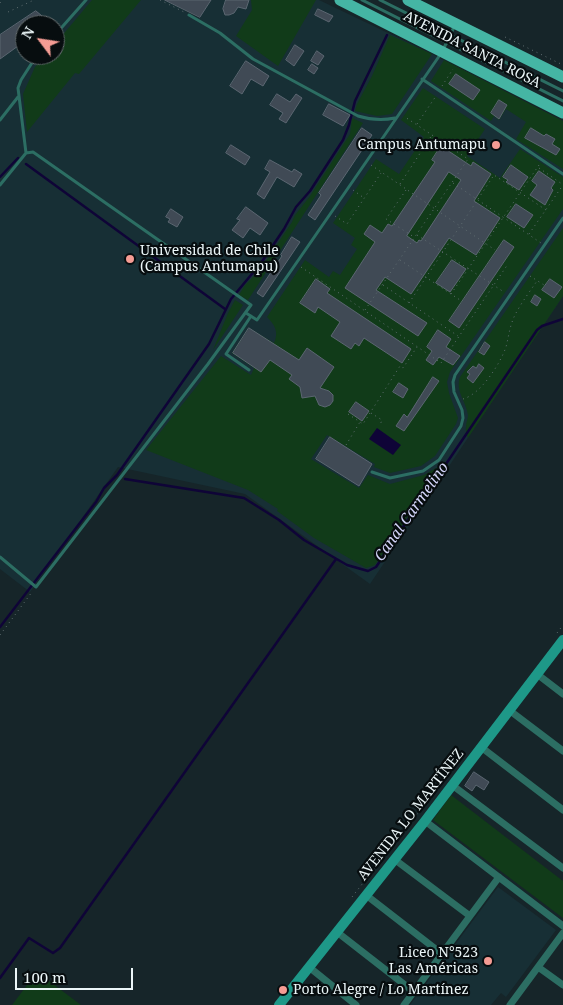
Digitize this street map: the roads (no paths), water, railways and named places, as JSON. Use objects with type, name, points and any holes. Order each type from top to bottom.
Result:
[{"type":"main road","name":"AVENIDA SANTA ROSA","points":[[340,0],[444,47],[563,113]]},
{"type":"main road","name":"AVENIDA SANTA ROSA","points":[[408,0],[563,77]]},
{"type":"main road","name":"AVENIDA LO MARTÍNEZ","points":[[279,1005],[425,821],[537,674],[560,636]]},
{"type":"street","points":[[537,674],[563,694]]},
{"type":"street","points":[[509,710],[563,751]]},
{"type":"street","points":[[481,747],[563,810]]},
{"type":"street","points":[[452,785],[563,868]]},
{"type":"street","points":[[425,821],[563,926]]},
{"type":"street","points":[[394,859],[470,916]]},
{"type":"street","points":[[404,1005],[499,877]]},
{"type":"street","points":[[366,895],[442,954]]},
{"type":"street","points":[[337,932],[414,992]]},
{"type":"street","points":[[510,1005],[563,933]]},
{"type":"street","points":[[309,967],[356,1005]]},
{"type":"street","points":[[538,967],[563,986]]},
{"type":"lane","points":[[362,0],[444,47],[563,101]]},
{"type":"lane","points":[[380,0],[563,91]]},
{"type":"lane","points":[[65,23],[84,1]]},
{"type":"lane","points":[[189,15],[220,33],[260,63],[358,116],[371,120],[395,118]]},
{"type":"lane","points":[[246,313],[257,320],[444,47],[456,23]]},
{"type":"lane","points":[[26,153],[18,88],[31,65]]},
{"type":"lane","points":[[422,79],[563,174]]},
{"type":"lane","points":[[0,120],[18,96]]},
{"type":"lane","points":[[0,185],[26,153],[33,152],[251,305],[36,587],[0,556]]},
{"type":"lane","points":[[372,472],[390,478],[423,471],[439,460],[461,426],[463,418],[454,392],[453,382],[455,375],[563,218]]},
{"type":"lane","points":[[249,370],[226,354],[251,316]]},
{"type":"waterway","points":[[0,627],[96,502],[104,488],[117,475],[209,344],[231,299],[261,263],[296,207],[310,191],[343,140],[355,101],[387,35]]},
{"type":"waterway","points":[[0,177],[18,158]]},
{"type":"waterway","points":[[26,164],[225,309]]},
{"type":"waterway","name":"Canal Carmelino","points":[[125,479],[244,498],[279,520],[304,540],[347,565],[368,571],[376,567],[537,330],[542,326],[563,319]]},
{"type":"waterway","points":[[0,978],[29,938],[53,953],[60,948],[336,559]]},
{"type":"place","name":"Campus Antumapu","points":[[496,145]]},
{"type":"place","name":"Universidad de Chile (Campus Antumapu)","points":[[130,259]]},
{"type":"place","name":"Liceo N°523 Las Américas","points":[[488,961]]},
{"type":"place","name":"Porto Alegre / Lo Martínez","points":[[283,990]]}]
